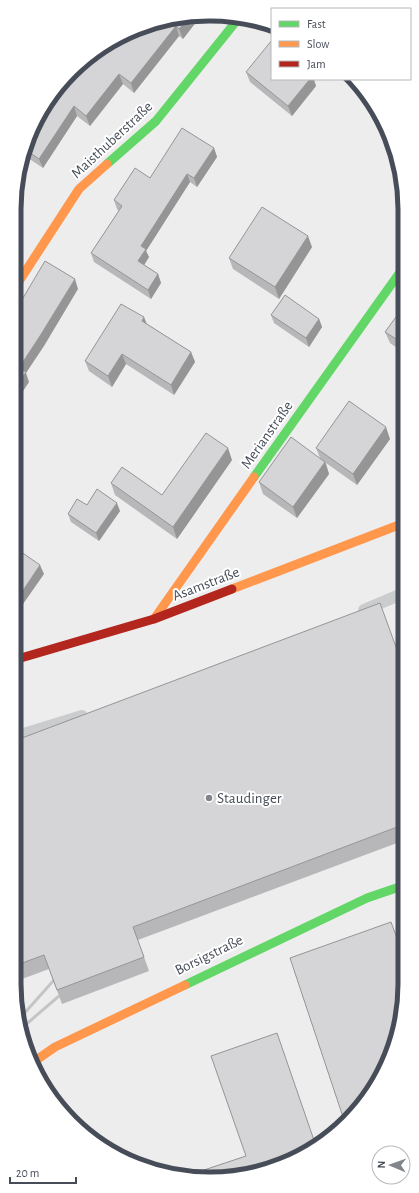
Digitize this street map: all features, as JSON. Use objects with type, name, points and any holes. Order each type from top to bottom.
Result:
[{"type":"street","name":"Maisthuberstraße","points":[[21,278],[79,189],[156,121],[235,23]]},
{"type":"street","name":"Merianstraße","points":[[154,619],[398,276]]},
{"type":"street","name":"Asamstraße","points":[[21,658],[154,619],[398,525]]},
{"type":"street","name":"Borsigstraße","points":[[37,1060],[55,1047],[367,898],[398,887]]},
{"type":"lane","points":[[353,615],[398,596]]},
{"type":"lane","points":[[21,735],[96,712]]},
{"type":"building","points":[[184,23],[179,29],[176,26],[131,83],[119,74],[86,116],[74,106],[39,159],[30,152],[35,137],[46,115],[76,76],[95,60],[126,40],[161,27]]},
{"type":"building","points":[[271,41],[271,80],[309,80],[288,106],[246,72]]},
{"type":"building","points":[[182,128],[214,148],[194,178],[187,174],[141,246],[146,249],[138,261],[158,274],[148,290],[91,253],[122,206],[114,200],[135,168],[150,178]]},
{"type":"building","points":[[262,207],[308,236],[275,287],[229,258]]},
{"type":"building","points":[[45,261],[75,279],[21,365],[21,301]]},
{"type":"building","points":[[285,295],[319,319],[306,338],[271,315]]},
{"type":"building","points":[[121,304],[144,317],[142,321],[191,352],[171,385],[122,354],[108,376],[85,361]]},
{"type":"building","points":[[398,314],[398,340],[385,332]]},
{"type":"building","points":[[21,369],[26,372],[21,380]]},
{"type":"building","points":[[349,401],[386,427],[353,474],[316,448]]},
{"type":"building","points":[[206,433],[228,448],[173,527],[111,483],[122,467],[162,495]]},
{"type":"building","points":[[291,437],[325,462],[293,507],[259,482]]},
{"type":"building","points":[[97,489],[117,503],[96,533],[68,514],[77,499],[87,505]]},
{"type":"building","points":[[21,552],[40,565],[21,594]]},
{"type":"building","name":"Staudinger","points":[[380,603],[398,652],[398,827],[133,927],[144,957],[57,990],[44,955],[21,963],[21,738]]},
{"type":"building","points":[[391,922],[398,941],[398,996],[392,1032],[384,1056],[373,1078],[343,1117],[290,958]]},
{"type":"building","points":[[277,1033],[314,1140],[293,1153],[258,1166],[222,1172],[198,1172],[246,1156],[211,1056]]},
{"type":"railway","points":[[24,1014],[54,980]]},
{"type":"railway","points":[[26,1025],[59,996]]},
{"type":"traffic: fast","points":[[107,164],[156,121],[235,23]]},
{"type":"traffic: fast","points":[[254,477],[398,275]]},
{"type":"traffic: fast","points":[[185,985],[367,898],[398,887]]},
{"type":"traffic: slow","points":[[21,278],[79,189],[107,164]]},
{"type":"traffic: slow","points":[[154,619],[254,477]]},
{"type":"traffic: slow","points":[[232,589],[398,525]]},
{"type":"traffic: slow","points":[[37,1060],[55,1047],[185,985]]},
{"type":"traffic: jam","points":[[21,658],[154,619],[232,589]]},
{"type":"place","name":"Staudinger","points":[[209,798]]}]
